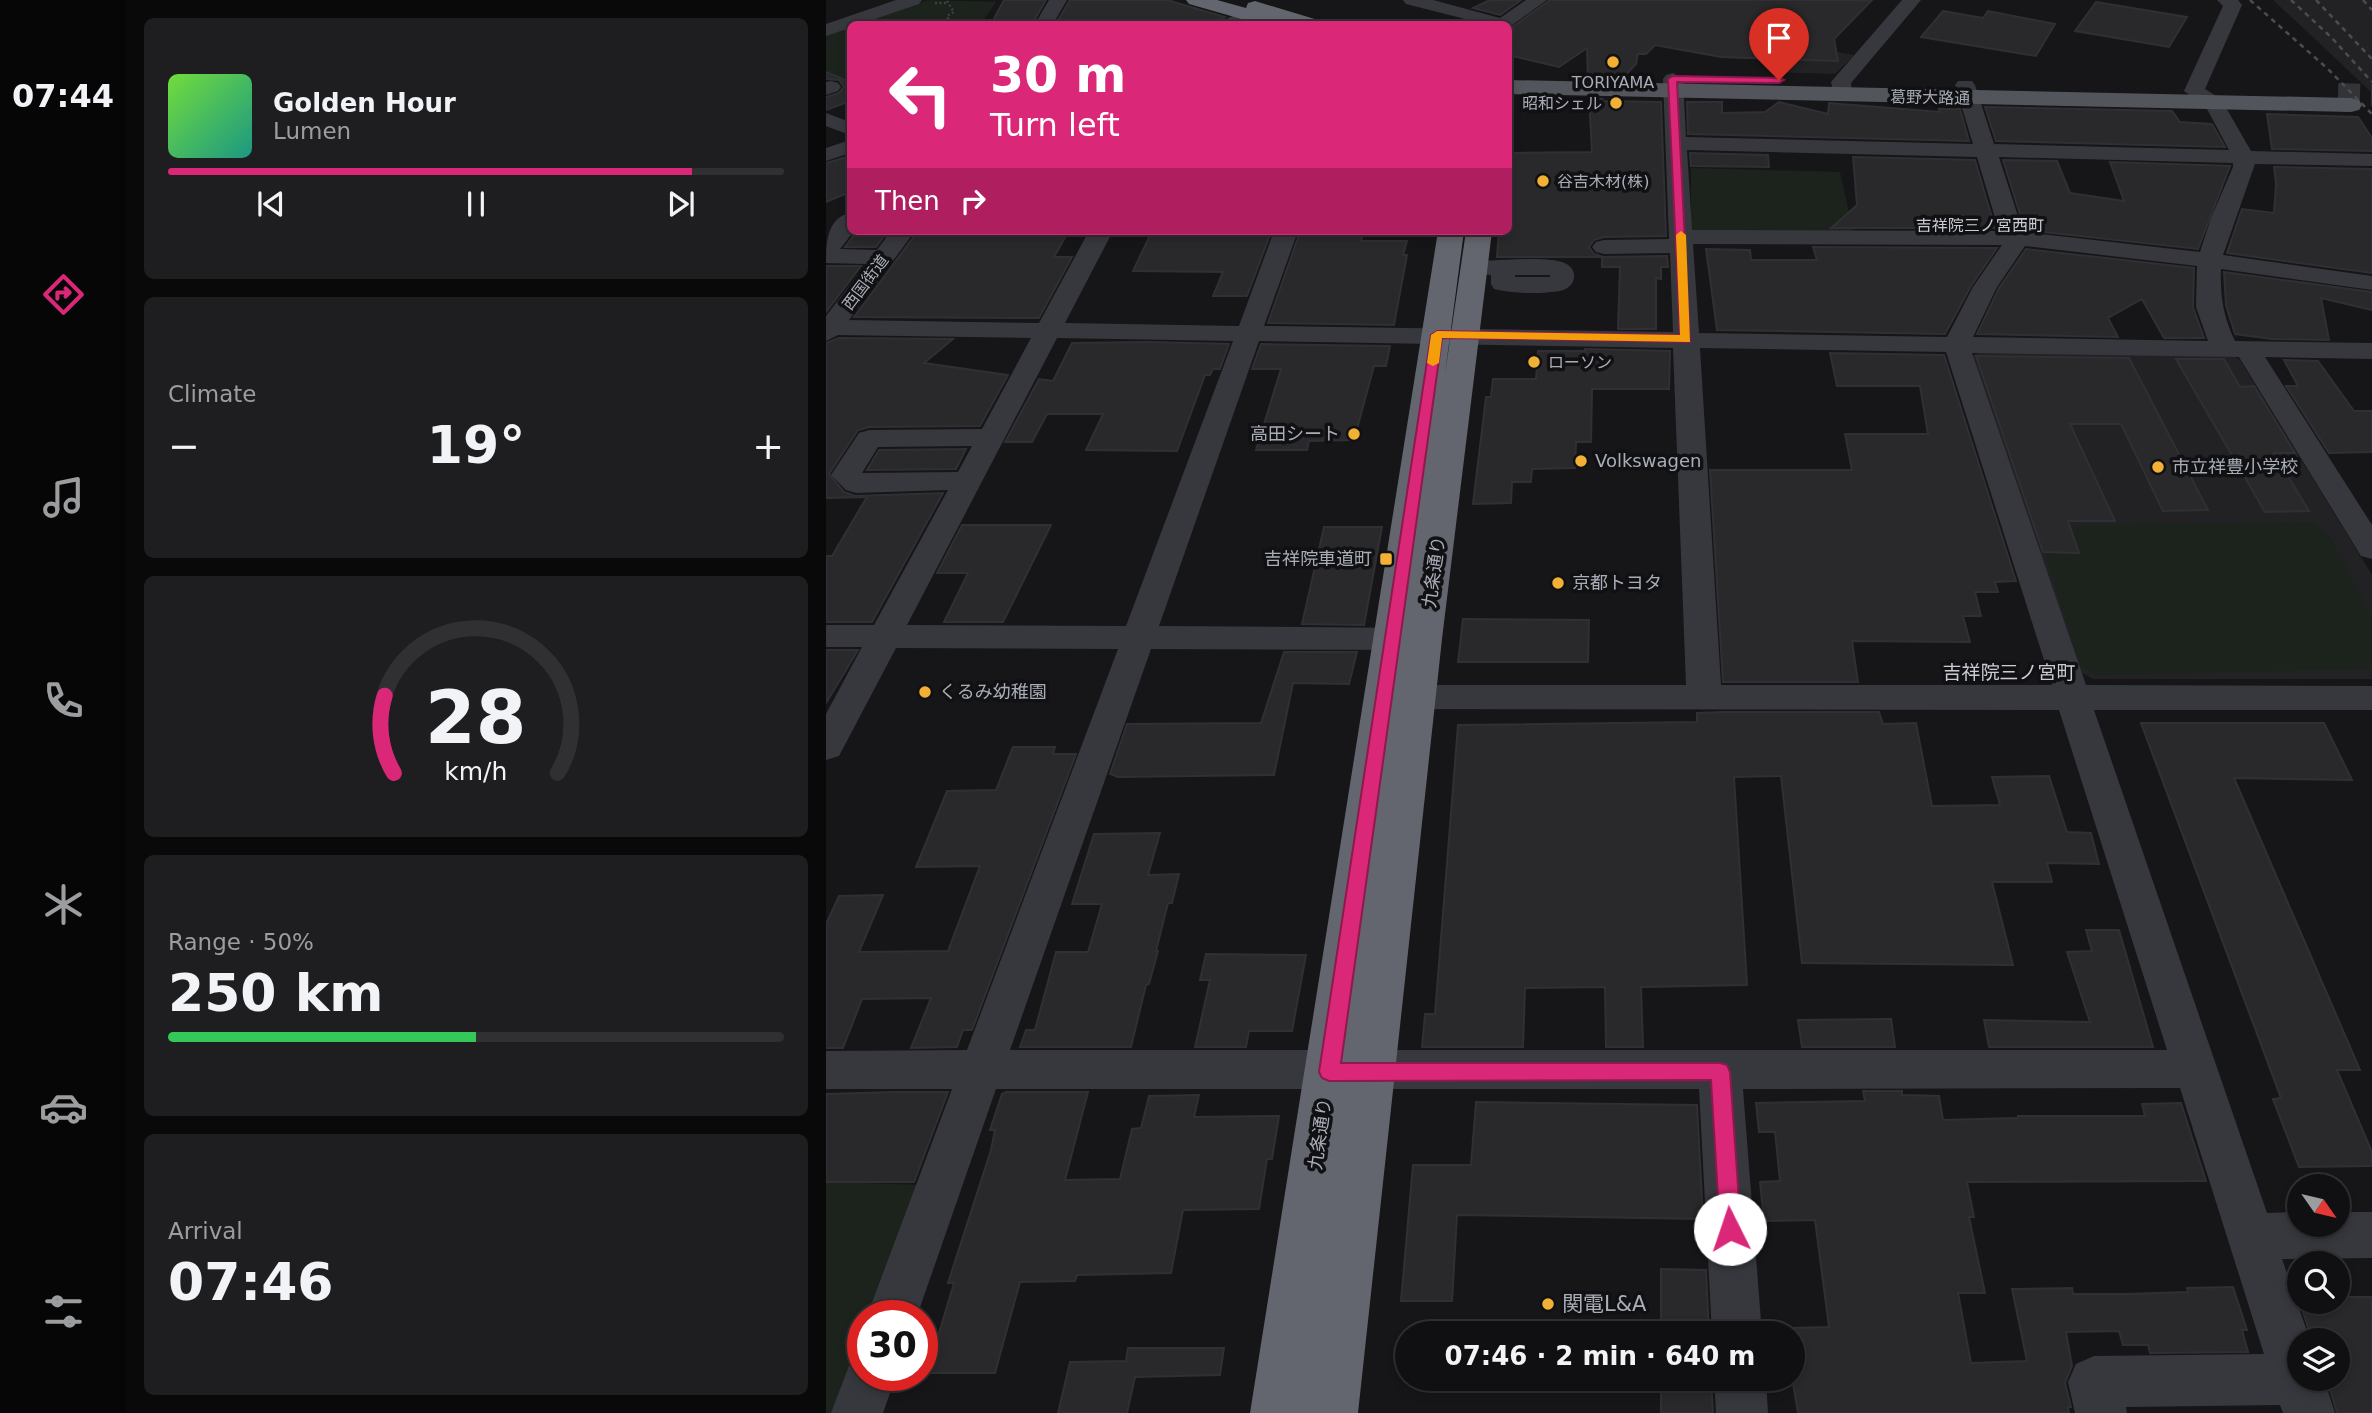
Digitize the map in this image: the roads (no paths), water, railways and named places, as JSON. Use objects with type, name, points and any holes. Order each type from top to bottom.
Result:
[{"type":"highway","points":[[1196,0],[1267,21]]},
{"type":"highway","points":[[1230,0],[1246,16],[1287,21]]},
{"type":"highway","name":"九条通り","points":[[1279,1413],[1350,1072],[1451,335],[1451,235]]},
{"type":"highway","name":"九条通り","points":[[1451,335],[1486,255]]},
{"type":"highway","name":"九条通り","points":[[1329,1413],[1350,1072]]},
{"type":"main road","name":"葛野大路通","points":[[1512,74],[1673,85]]},
{"type":"main road","points":[[1512,80],[1550,76]]},
{"type":"main road","name":"葛野大路通","points":[[1512,87],[1673,85],[2345,99]]},
{"type":"street","points":[[851,21],[913,0]]},
{"type":"street","points":[[1046,21],[1058,0]]},
{"type":"street","points":[[1508,21],[1538,0]]},
{"type":"street","points":[[1842,88],[1912,0]]},
{"type":"street","points":[[2226,0],[2232,5],[2204,97],[2244,156],[2244,167],[2215,230],[2209,260],[2209,309],[2363,520],[2372,549]]},
{"type":"street","points":[[1420,1],[1493,21]]},
{"type":"street","points":[[839,4],[871,14]]},
{"type":"street","points":[[826,30],[847,23]]},
{"type":"street","points":[[1673,85],[1704,696]]},
{"type":"street","points":[[1967,91],[2015,243],[1985,287],[1956,344],[2303,1396],[2094,1382],[2101,1413]]},
{"type":"street","points":[[1676,143],[2372,160]]},
{"type":"street","points":[[826,155],[847,147]]},
{"type":"street","points":[[844,213],[826,254],[884,257]]},
{"type":"street","name":"西国街道","points":[[828,330],[900,235]]},
{"type":"street","points":[[827,743],[1099,235]]},
{"type":"street","points":[[898,1300],[1285,235]]},
{"type":"street","points":[[1604,247],[1681,242],[2014,238],[2209,260],[2372,283]]},
{"type":"street","points":[[828,330],[1451,335],[2372,351]]},
{"type":"street","points":[[968,481],[856,484],[846,475],[869,439],[991,437]]},
{"type":"street","points":[[826,636],[1409,639]]},
{"type":"street","points":[[1401,697],[2372,698]]},
{"type":"street","points":[[826,1070],[1720,1072],[2196,1069]]},
{"type":"street","points":[[1720,1072],[1736,1321]]},
{"type":"street","points":[[2250,1236],[2372,1235]]},
{"type":"street","points":[[857,1413],[865,1391]]},
{"type":"street","points":[[1741,1391],[1742,1413]]},
{"type":"tunnel","points":[[2338,94],[2372,95]]},
{"type":"railway","points":[[2250,0],[2328,69],[2372,114]]},
{"type":"railway","points":[[2291,0],[2332,38],[2372,82]]},
{"type":"railway","points":[[2316,0],[2372,59]]},
{"type":"railway","points":[[2363,0],[2372,10]]},
{"type":"place","name":"TORIYAMA","points":[[1613,62]]},
{"type":"place","name":"昭和シェル","points":[[1616,103]]},
{"type":"place","name":"谷吉木材(株)","points":[[1543,181]]},
{"type":"place","name":"ローソン","points":[[1534,362]]},
{"type":"place","name":"高田シート","points":[[1354,434]]},
{"type":"place","name":"Volkswagen","points":[[1581,461]]},
{"type":"place","name":"市立祥豊小学校","points":[[2158,467]]},
{"type":"place","name":"吉祥院車道町","points":[[1386,559]]},
{"type":"place","name":"京都トヨタ","points":[[1558,583]]},
{"type":"place","name":"くるみ幼稚園","points":[[925,692]]},
{"type":"place","name":"関電L&A","points":[[1548,1304]]},
{"type":"district","name":"吉祥院三ノ宮西町","points":[[1980,225]]},
{"type":"district","name":"吉祥院三ノ宮町","points":[[2009,672]]}]
